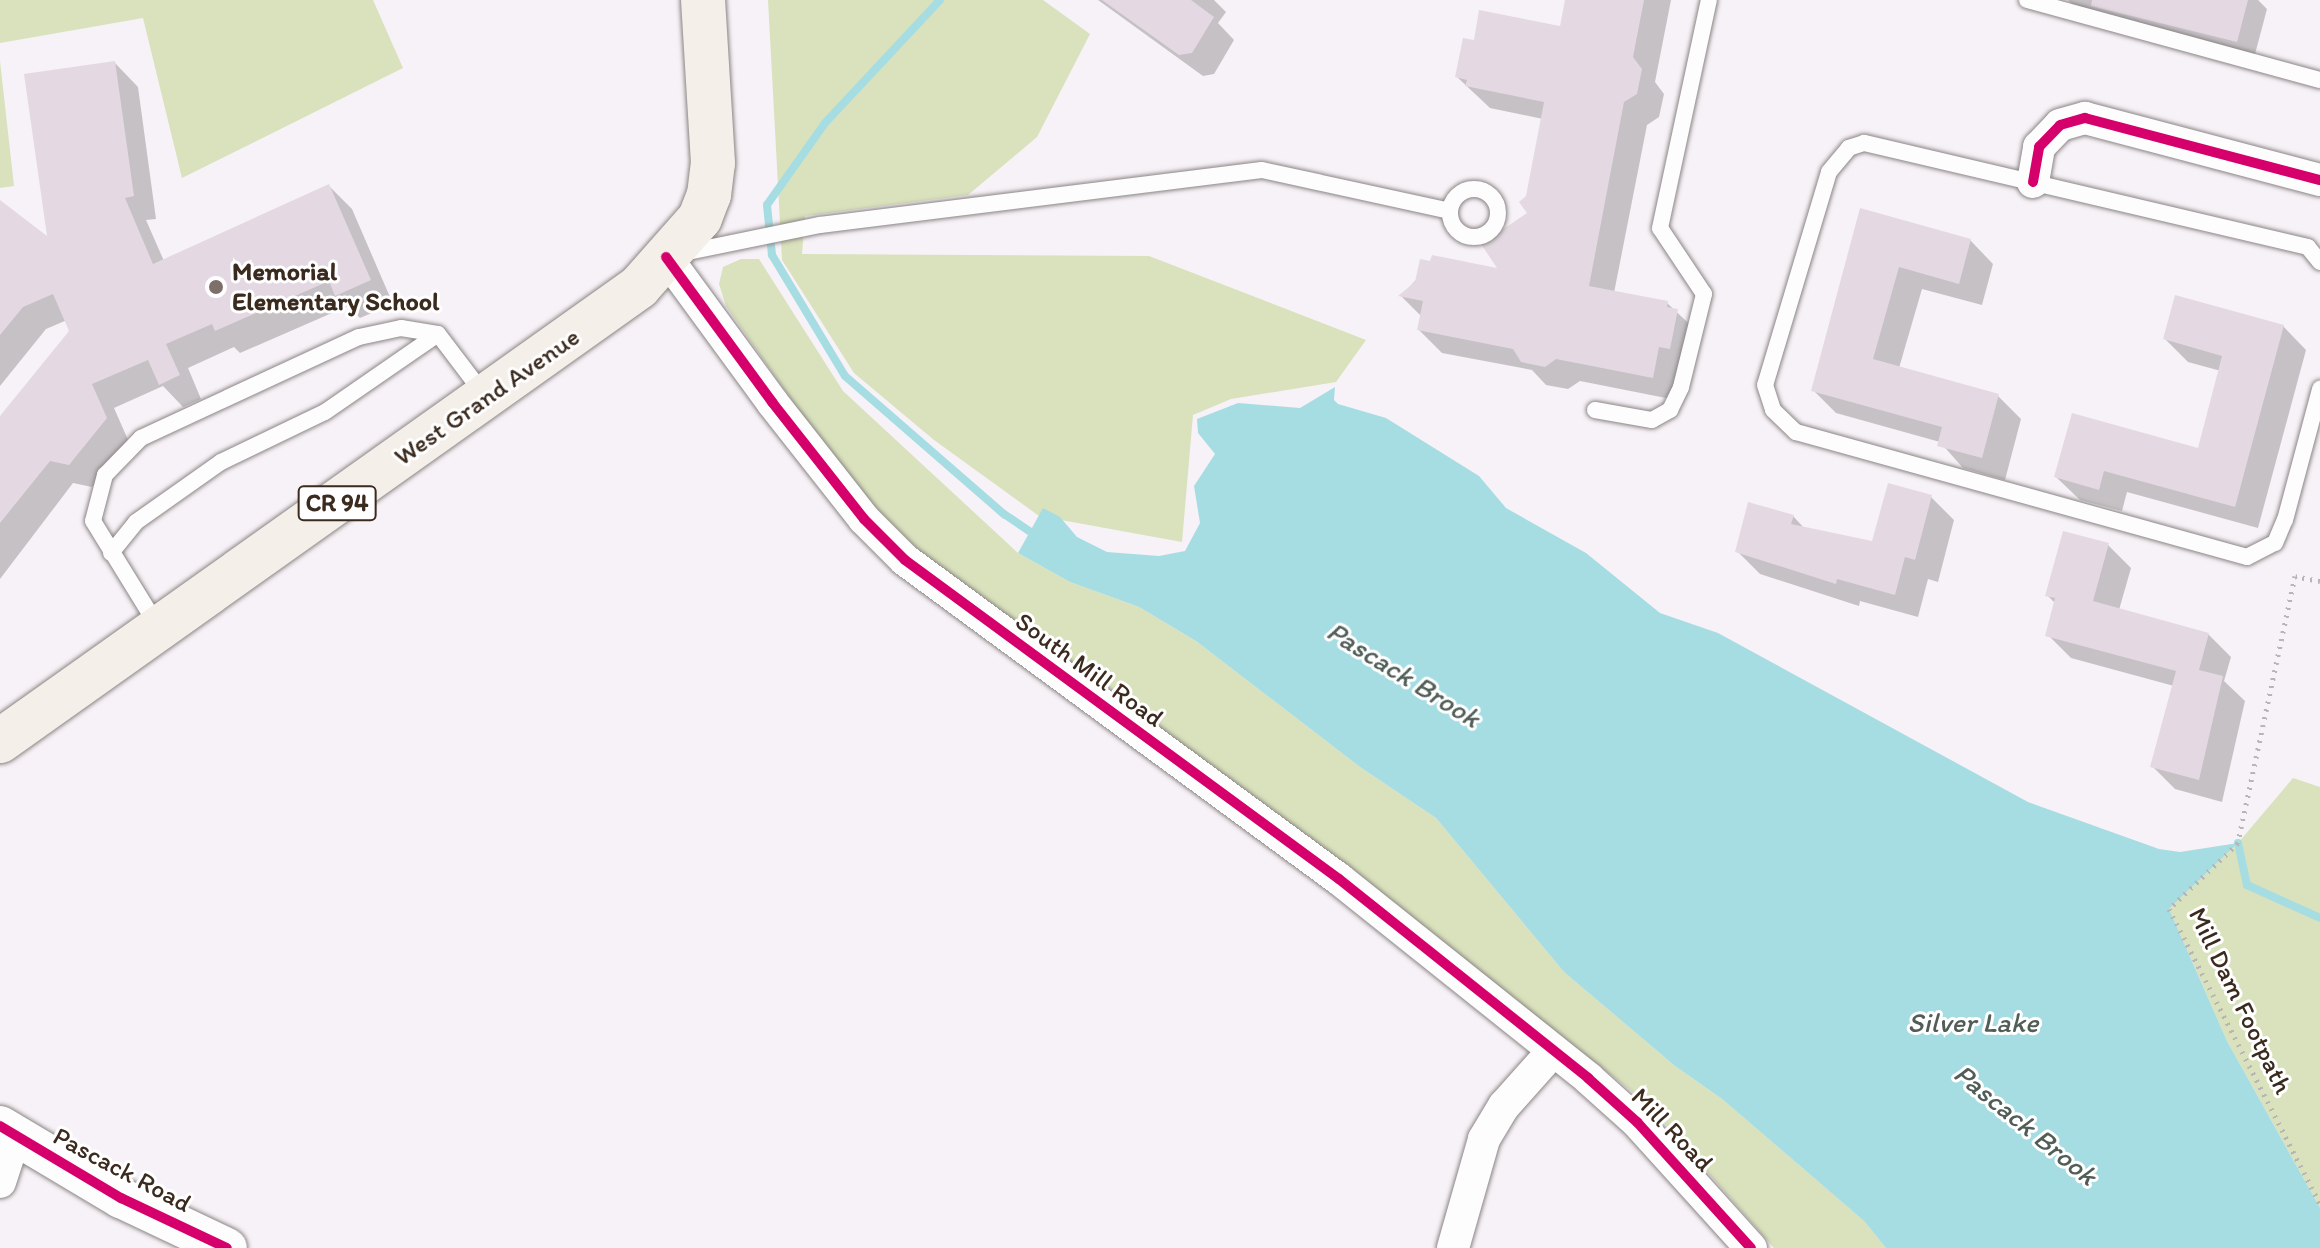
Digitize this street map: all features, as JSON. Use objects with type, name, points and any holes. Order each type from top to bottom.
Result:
[{"type":"main road","name":"West Grand Avenue","points":[[0,741],[623,300],[666,257],[700,218],[709,195],[713,163],[703,0]]},
{"type":"street","points":[[2033,182],[2039,147],[2060,125],[2085,118],[2320,180]]},
{"type":"street","name":"South Mill Road","points":[[666,257],[864,519],[905,560],[1339,879],[1553,1051]]},
{"type":"street","points":[[1453,1248],[1484,1139],[1504,1106],[1553,1051]]},
{"type":"street","name":"Mill Road","points":[[1553,1051],[1637,1122],[1751,1248]]},
{"type":"street","points":[[0,1182],[8,1131]]},
{"type":"street","name":"Pascack Road","points":[[8,1131],[121,1198],[227,1248]]},
{"type":"lane","points":[[1595,410],[1652,420],[1670,410],[1681,387],[1704,294],[1660,228],[1709,0]]},
{"type":"lane","points":[[2027,0],[2320,80]]},
{"type":"lane","points":[[2320,262],[2308,247],[1876,142],[1849,148],[1835,160],[1765,385],[1780,420],[1796,432],[2247,557],[2275,543],[2285,520],[2320,389]]},
{"type":"lane","points":[[666,257],[820,225],[1262,170],[1450,211]]},
{"type":"lane","points":[[159,629],[93,521],[105,475],[141,438],[359,337],[401,328],[438,334],[486,397]]},
{"type":"lane","points":[[111,553],[136,522],[221,462],[325,412],[438,334]]},
{"type":"green space","points":[[0,0],[373,0],[403,68],[182,178],[143,18],[0,43]]},
{"type":"green space","points":[[768,0],[1043,0],[1090,34],[1037,137],[968,195],[805,216],[802,254],[1149,256],[1366,340],[1336,382],[1231,399],[1193,415],[1182,542],[1039,516],[934,440],[854,373],[782,260]]},
{"type":"green space","points":[[0,61],[14,186],[0,188]]},
{"type":"green space","points":[[741,259],[759,259],[843,391],[1018,553],[1070,582],[1139,607],[1196,641],[1360,767],[1436,818],[1564,972],[1675,1066],[1722,1099],[1864,1221],[1886,1248],[1774,1248],[1648,1104],[1275,812],[933,569],[851,486],[726,306],[719,284],[723,267]]},
{"type":"green space","points":[[2293,778],[2320,787],[2320,1208],[2227,1041],[2169,909],[2238,843]]},
{"type":"water","name":"Silver Lake","points":[[1335,387],[1334,400],[1338,404],[1386,418],[1479,476],[1506,508],[1586,553],[1660,613],[1718,633],[2028,802],[2159,849],[2180,852],[2238,843],[2169,909],[2227,1041],[2320,1208],[2320,1248],[1886,1248],[1864,1221],[1722,1099],[1675,1066],[1564,972],[1436,818],[1360,767],[1196,641],[1139,607],[1070,582],[1018,553],[1043,508],[1060,517],[1077,537],[1107,552],[1159,556],[1185,551],[1200,523],[1194,486],[1215,454],[1198,433],[1197,419],[1238,403],[1300,408]]},
{"type":"building","points":[[1102,0],[1191,0],[1214,17],[1192,53],[1179,55]]},
{"type":"building","points":[[1565,0],[1644,0],[1633,57],[1642,69],[1637,94],[1624,102],[1589,286],[1668,301],[1667,307],[1678,309],[1670,349],[1659,347],[1653,378],[1556,359],[1545,367],[1521,362],[1513,349],[1417,330],[1423,301],[1398,296],[1415,282],[1420,259],[1430,261],[1432,255],[1497,268],[1481,244],[1527,213],[1519,202],[1526,196],[1544,102],[1465,86],[1467,80],[1455,77],[1463,38],[1474,40],[1479,10],[1560,26]]},
{"type":"building","points":[[2092,0],[2248,0],[2237,42],[2091,6]]},
{"type":"building","points":[[115,61],[134,196],[125,198],[153,264],[329,184],[371,280],[335,296],[329,281],[215,331],[212,324],[166,344],[180,375],[159,385],[148,360],[92,384],[107,418],[69,465],[50,461],[0,523],[0,416],[69,331],[53,294],[23,307],[0,335],[0,200],[47,236],[24,74]]},
{"type":"building","points":[[1860,208],[1971,239],[1959,284],[1899,267],[1873,359],[1999,394],[1982,458],[1937,446],[1942,427],[1811,391]]},
{"type":"building","points":[[2175,295],[2284,325],[2235,507],[2104,471],[2099,490],[2054,477],[2072,413],[2198,448],[2222,356],[2163,339]]},
{"type":"building","points":[[1888,483],[1932,495],[1915,560],[1905,557],[1895,595],[1837,579],[1836,584],[1735,552],[1748,502],[1794,515],[1791,524],[1872,541]]},
{"type":"building","points":[[2063,531],[2109,543],[2093,601],[2209,633],[2199,670],[2223,676],[2199,780],[2150,767],[2176,671],[2045,636],[2055,598],[2045,596]]},
{"type":"waterway","name":"Pascack Brook","points":[[940,0],[825,123],[767,205],[772,255],[845,376],[1004,514],[1037,536]]},
{"type":"waterway","points":[[2238,843],[2247,885],[2320,918]]},
{"type":"cycle path","points":[[2033,182],[2039,147],[2060,125],[2085,118],[2320,180]]},
{"type":"cycle path","points":[[666,257],[772,402],[864,519],[905,560],[1339,879],[1588,1078],[1637,1122],[1751,1248]]},
{"type":"cycle path","points":[[0,1126],[121,1198],[227,1248]]},
{"type":"place","name":"Memorial Elementary School","points":[[216,287]]}]
